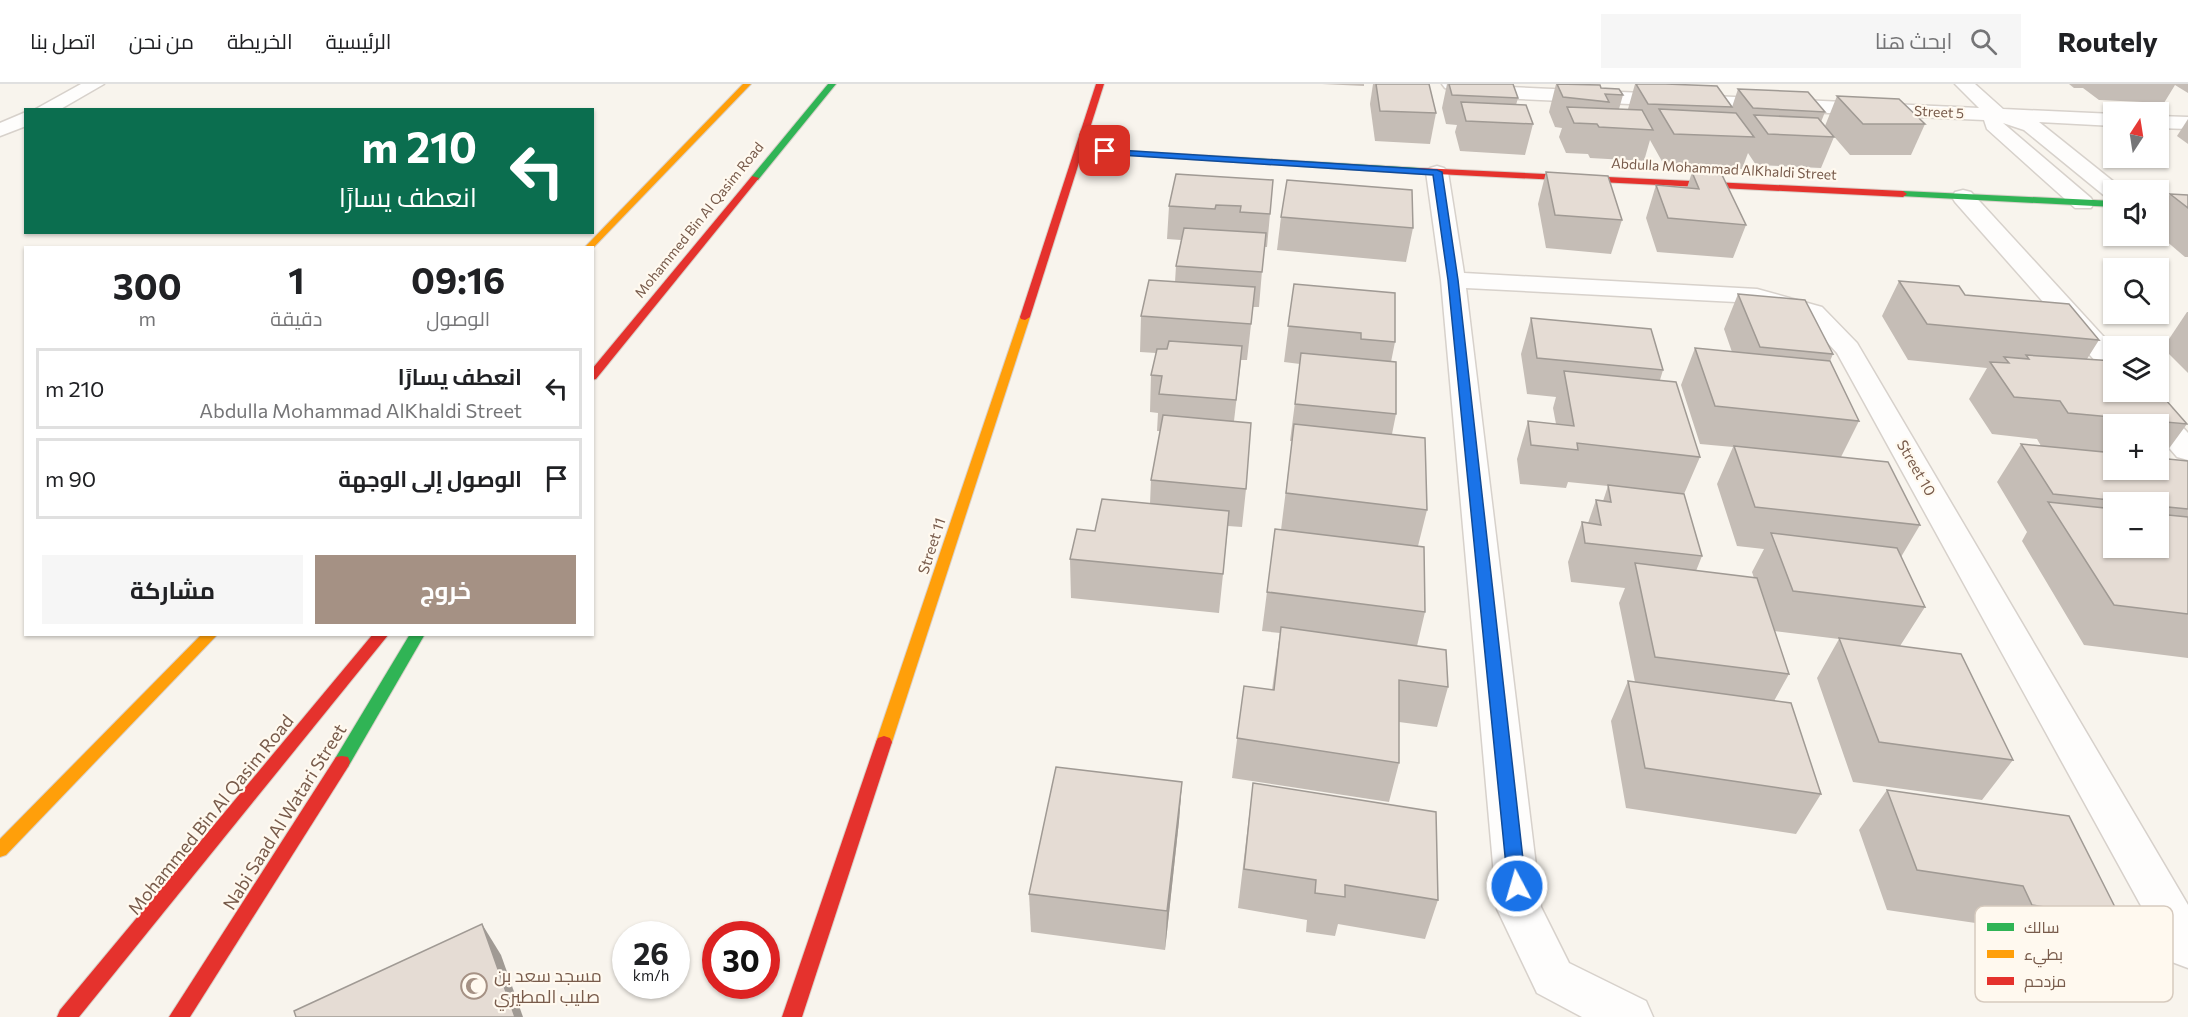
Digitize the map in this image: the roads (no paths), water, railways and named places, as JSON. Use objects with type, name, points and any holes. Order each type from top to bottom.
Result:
[{"type":"street","points":[[47,108],[95,84]]},
{"type":"street","points":[[590,246],[747,84]]},
{"type":"street","name":"Mohammed Bin Al Qasim Road","points":[[594,375],[832,84]]},
{"type":"street","name":"Street 11","points":[[792,1017],[1081,150],[1100,84]]},
{"type":"street","name":"Street 5","points":[[1451,84],[1477,91],[2103,119]]},
{"type":"street","name":"Street 5","points":[[1964,84],[1997,114],[2031,126],[2103,183]]},
{"type":"street","name":"Street 5","points":[[1997,114],[1993,118],[1994,125],[2083,203]]},
{"type":"street","points":[[0,130],[24,119]]},
{"type":"street","points":[[2169,122],[2188,123]]},
{"type":"street","name":"Abdulla Mohammad AlKhaldi Street","points":[[1081,150],[1437,172],[2103,204]]},
{"type":"street","points":[[1437,172],[1453,280],[1520,909],[1553,978],[1629,1017]]},
{"type":"street","points":[[1964,197],[2103,353]]},
{"type":"street","points":[[2169,207],[2188,208]]},
{"type":"street","name":"Street 10","points":[[1453,280],[1757,296],[1813,312],[1848,349],[2165,906]]},
{"type":"street","points":[[2145,402],[2188,451]]},
{"type":"street","points":[[0,850],[209,636]]},
{"type":"street","name":"Mohammed Bin Al Qasim Road","points":[[68,1017],[380,636]]},
{"type":"street","name":"Nabi Saad Al Watari Street","points":[[179,1017],[366,724],[417,636]]},
{"type":"street","name":"Street 10","points":[[2173,921],[2188,947]]},
{"type":"place","name":"مسجد سعد بن صليب المطيري","points":[[474,986]]}]
